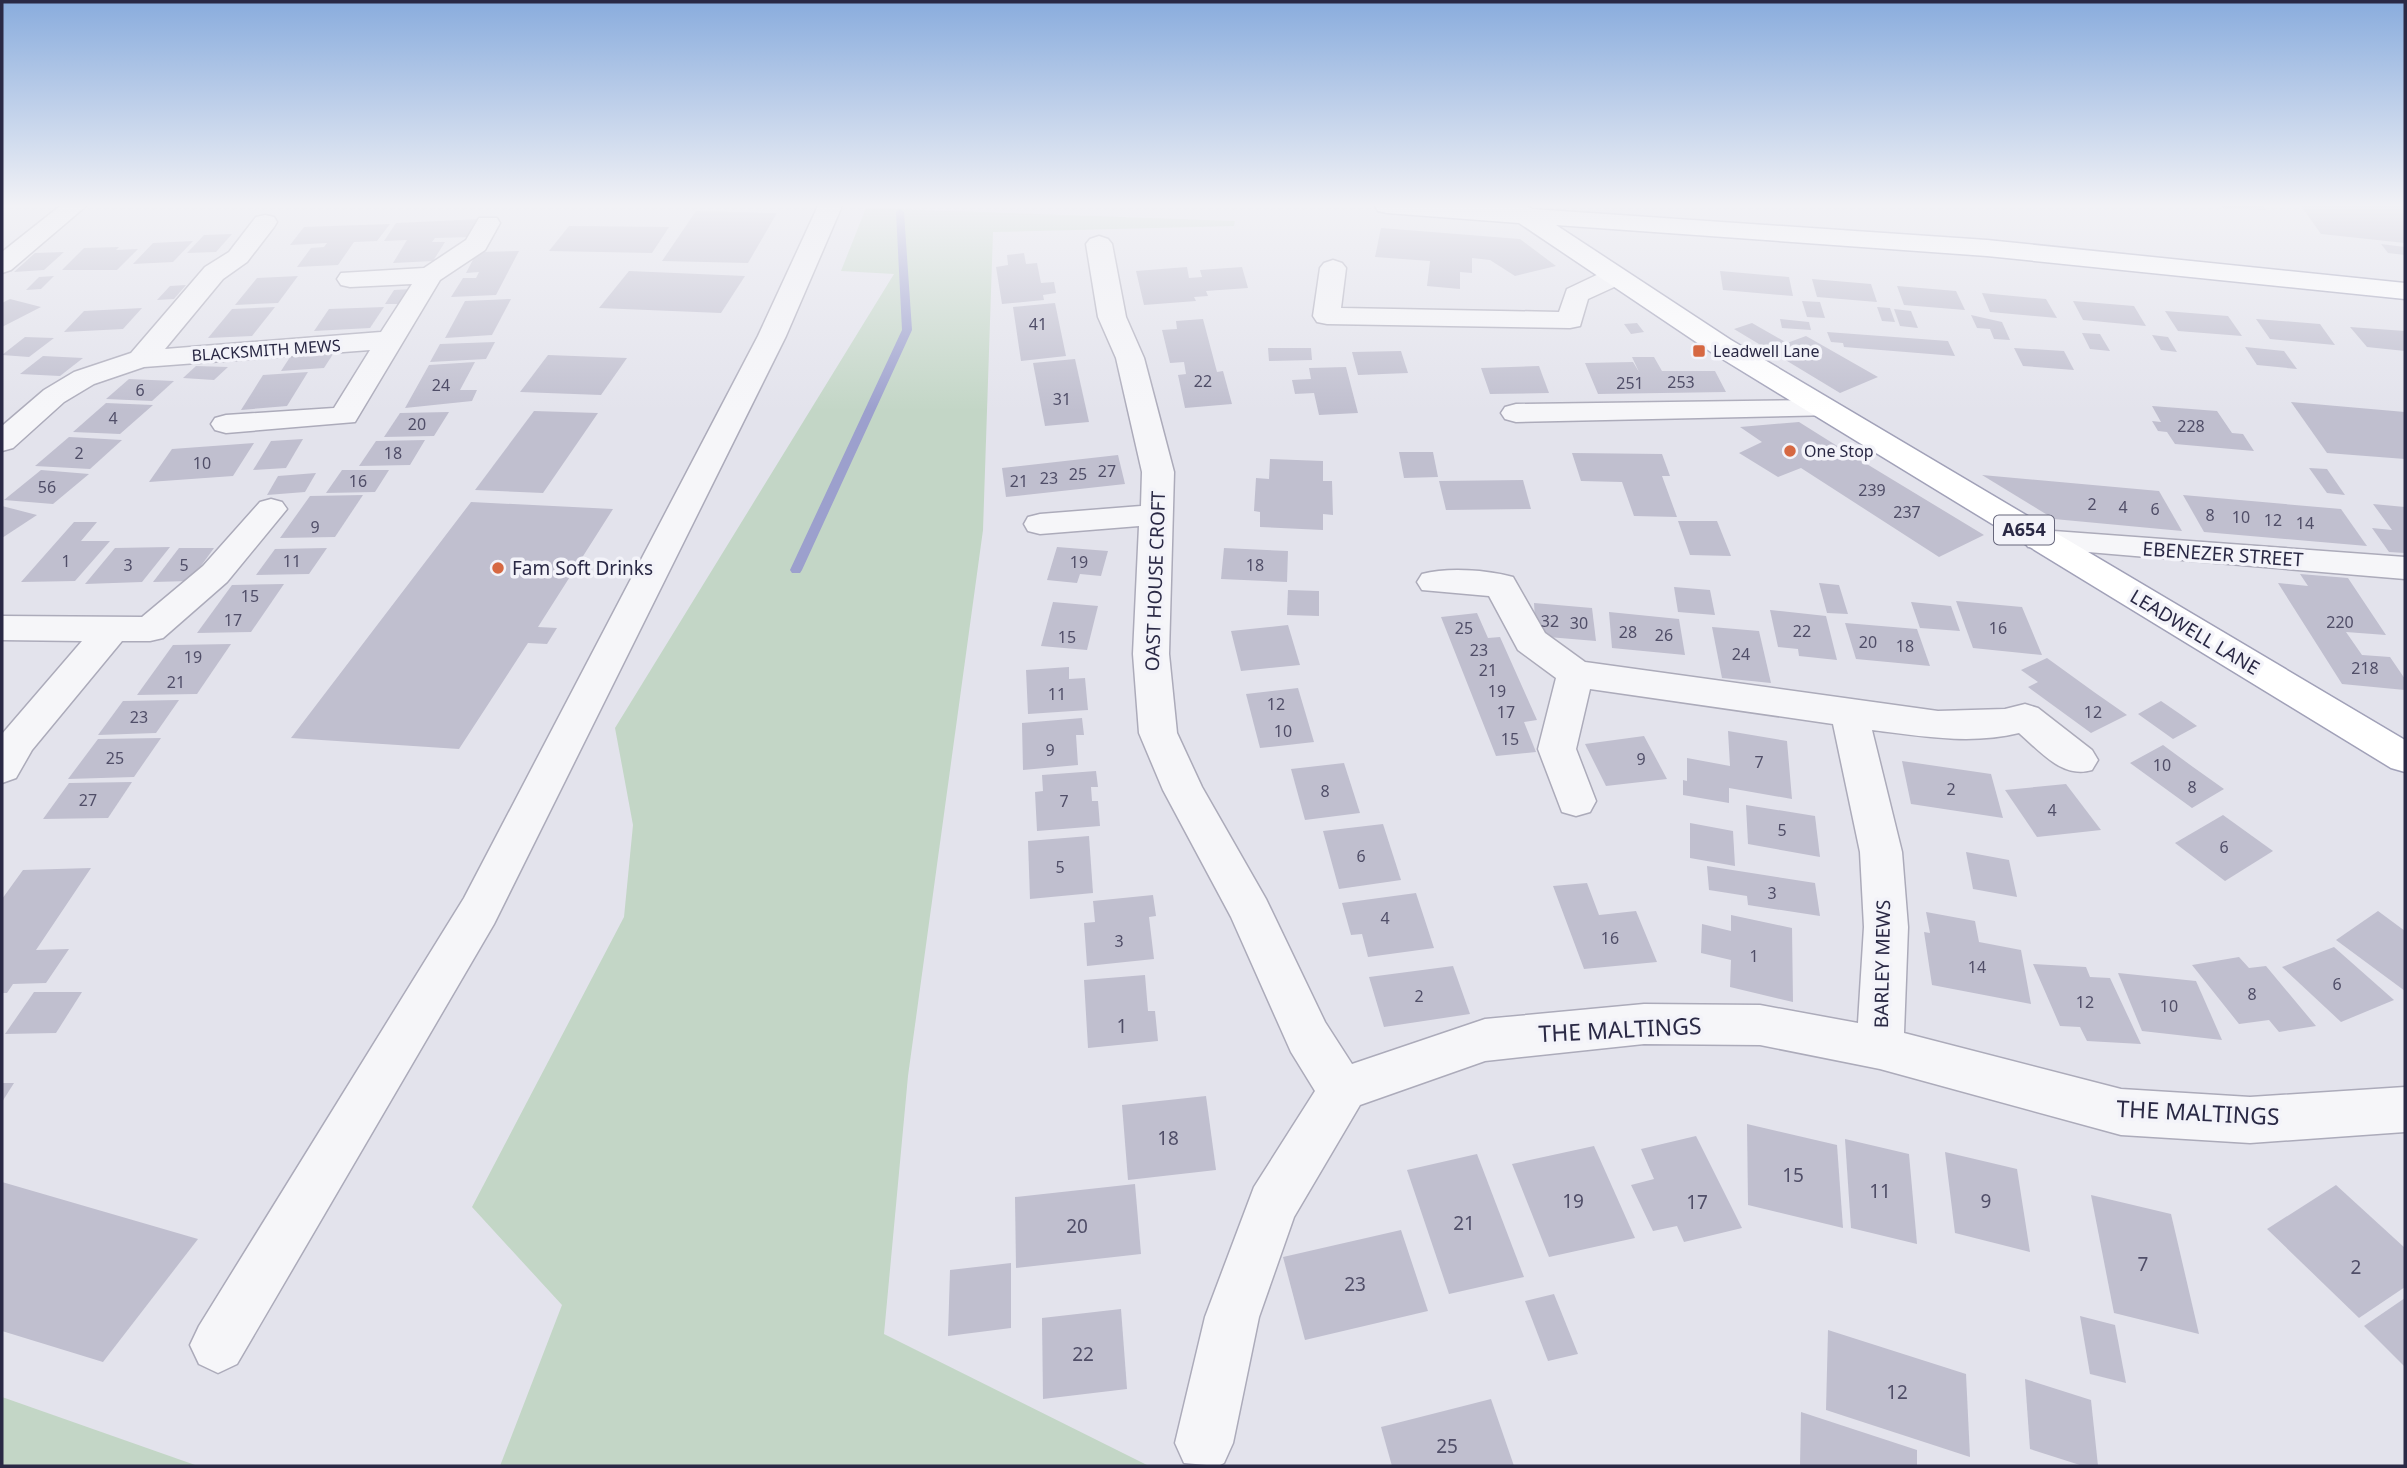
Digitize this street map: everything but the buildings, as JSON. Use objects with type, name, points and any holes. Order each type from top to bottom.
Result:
[{"type":"main road","name":"LEADWELL LANE","points":[[1610,275],[2040,540],[2405,758]]},
{"type":"main road","points":[[2245,275],[2405,291]]},
{"type":"street","points":[[141,359],[213,275]]},
{"type":"street","points":[[350,279],[430,275]]},
{"type":"street","points":[[226,424],[344,416],[430,275]]},
{"type":"street","points":[[218,1345],[479,911],[772,337],[799,275]]},
{"type":"street","name":"OAST HOUSE CROFT","points":[[1104,275],[1112,317],[1130,358],[1158,472],[1151,654],[1158,733],[1183,790],[1251,912],[1308,1037],[1324,1065],[1343,1089]]},
{"type":"street","points":[[1332,275],[1327,316],[1570,320],[1576,295],[1614,277]]},
{"type":"street","name":"BLACKSMITH MEWS","points":[[2,442],[54,396],[74,384],[121,364],[141,359],[390,340]]},
{"type":"street","points":[[1516,413],[1825,409]]},
{"type":"street","points":[[2,628],[110,631],[150,629],[215,573],[271,509]]},
{"type":"street","points":[[1040,524],[1158,515]]},
{"type":"street","name":"EBENEZER STREET","points":[[2040,540],[2405,568]]},
{"type":"street","points":[[1434,582],[1501,585],[1531,641],[1575,674],[1850,715],[1938,725],[1986,725],[2025,718],[2078,760]]},
{"type":"street","points":[[2,768],[18,740],[110,631]]},
{"type":"street","points":[[1575,674],[1557,749],[1576,801]]},
{"type":"street","name":"BARLEY MEWS","points":[[1850,715],[1881,852],[1886,927],[1880,1048]]},
{"type":"street","name":"THE MALTINGS","points":[[1343,1089],[1485,1040],[1644,1024],[1760,1026],[1880,1048],[2121,1112],[2250,1120],[2405,1110]]},
{"type":"street","points":[[1204,1443],[1233,1317],[1272,1205],[1343,1089]]},
{"type":"green space","points":[[894,275],[992,275],[983,530],[908,1076],[884,1334],[1149,1466],[500,1466],[562,1305],[472,1207],[624,917],[633,825],[615,728]]},
{"type":"green space","points":[[2,1397],[198,1466],[2,1466]]},
{"type":"waterway","points":[[796,570],[907,330],[904,275]]},
{"type":"place","name":"Leadwell Lane","points":[[1699,351]]},
{"type":"place","name":"One Stop","points":[[1790,451]]},
{"type":"place","name":"Fam Soft Drinks","points":[[498,568]]}]
